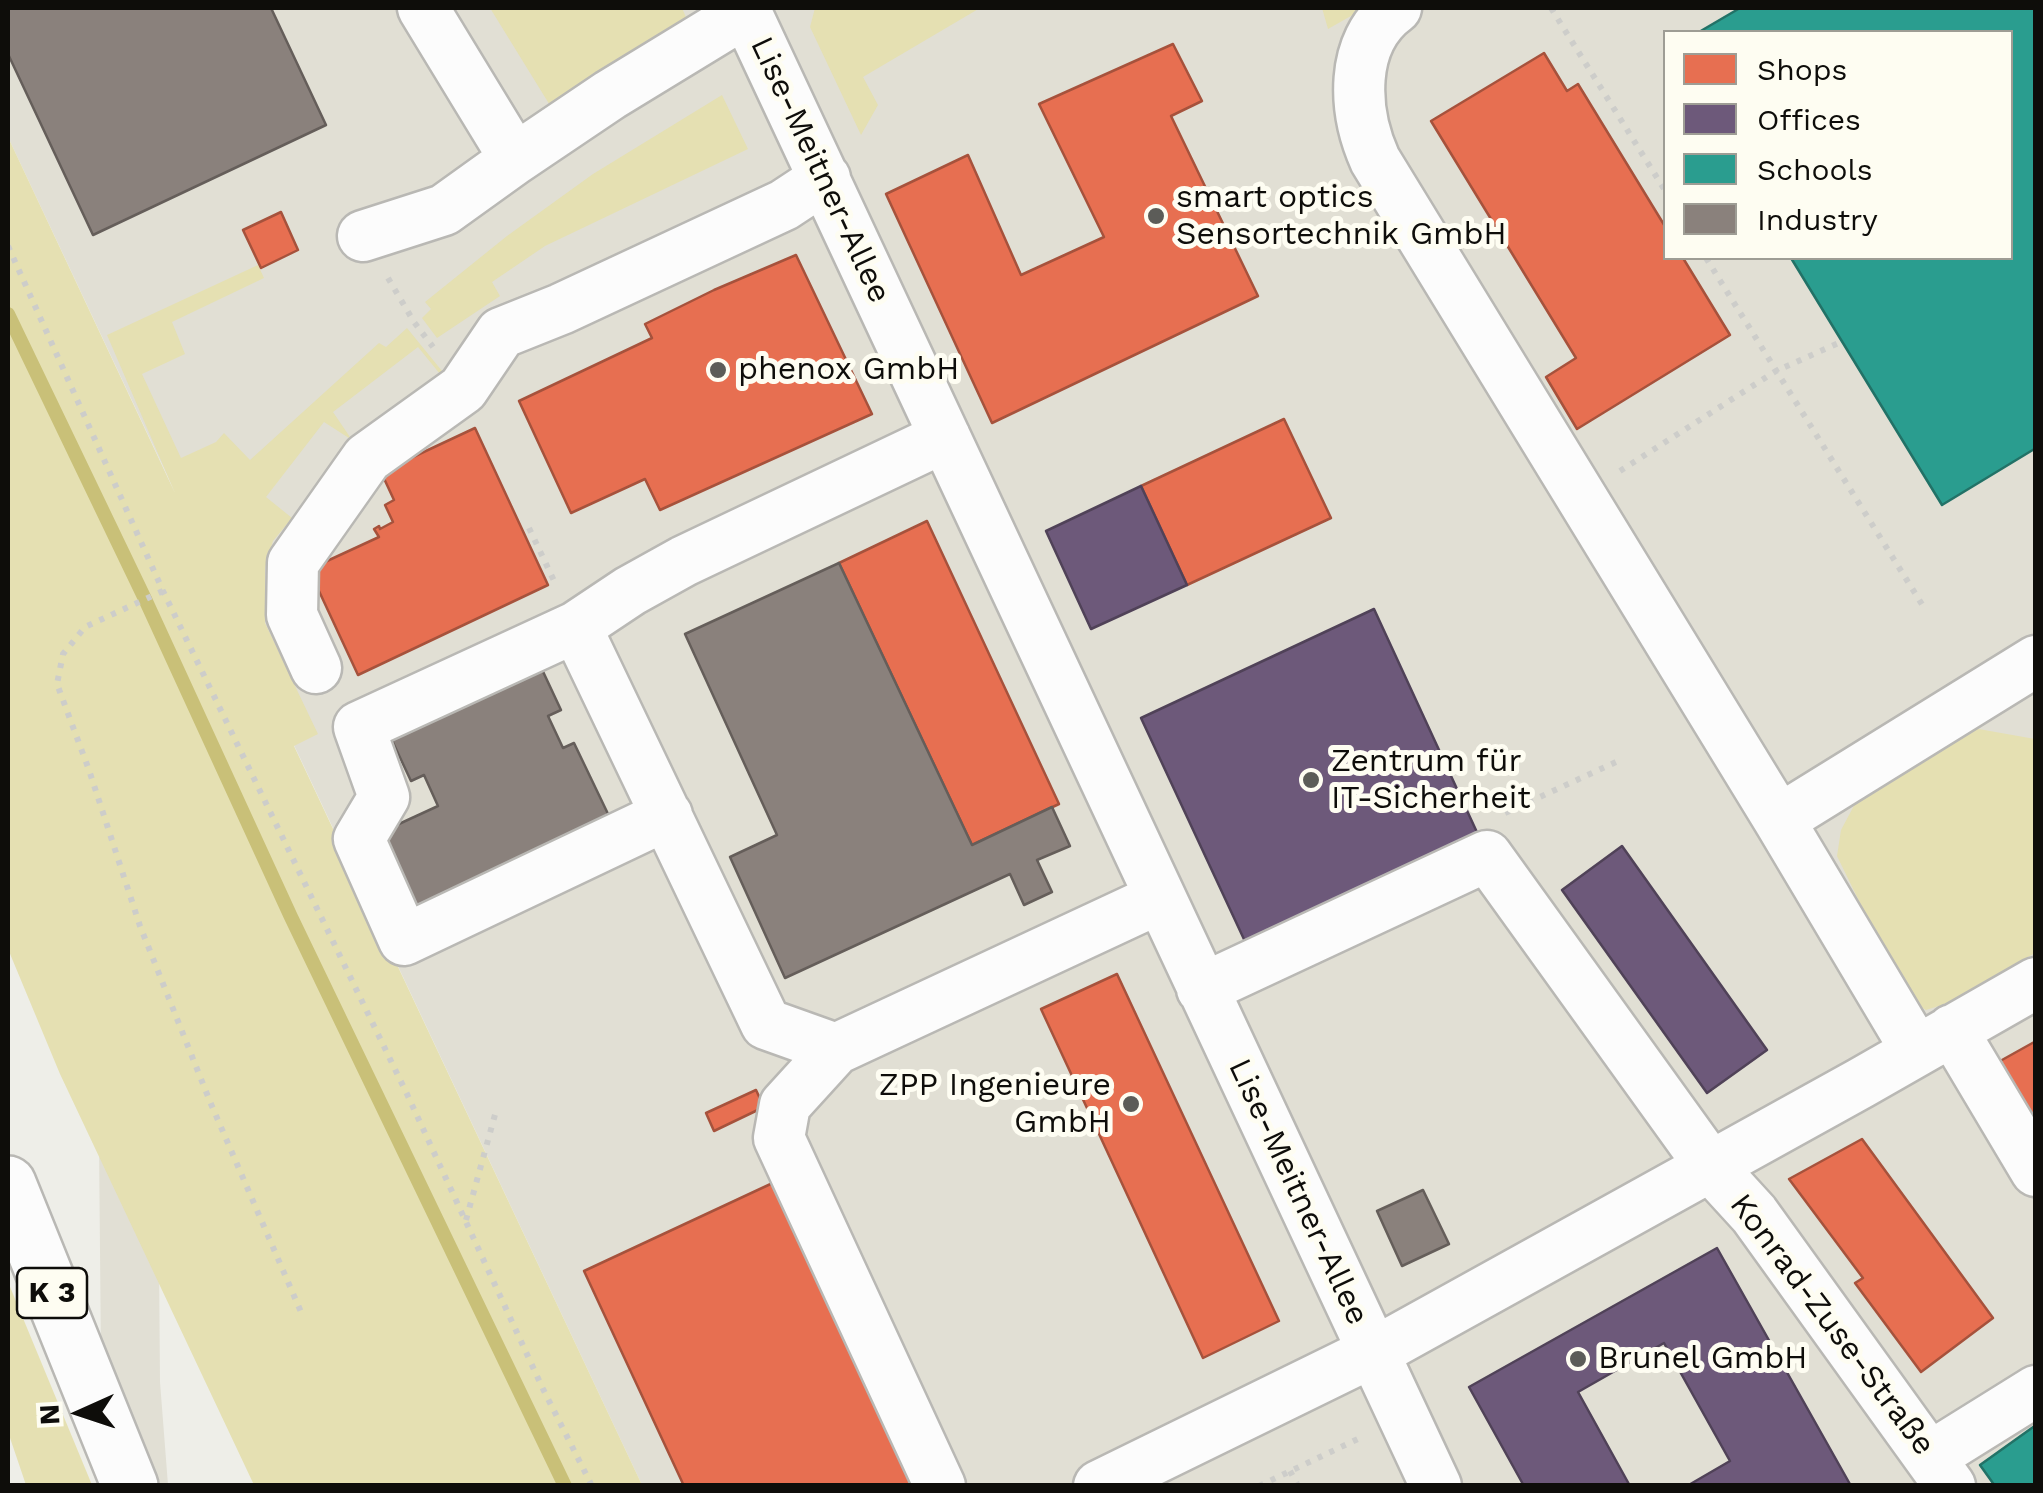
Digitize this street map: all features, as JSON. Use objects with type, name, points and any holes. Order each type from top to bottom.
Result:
[{"type":"highway","name":"K 3","points":[[8,1184],[130,1486]]},
{"type":"highway","points":[[97,1402],[154,1486]]},
{"type":"street","points":[[423,8],[515,158]]},
{"type":"street","points":[[1396,8],[1384,16],[1374,31],[1361,66],[1360,104],[1366,140],[1375,160],[1779,820],[1934,1040],[2036,1171]]},
{"type":"street","name":"Lise-Meitner-Allee","points":[[363,236],[444,210],[515,158],[745,10],[1436,1486]]},
{"type":"street","points":[[316,668],[292,616],[293,564],[368,458],[462,389],[501,333],[784,205],[825,178]]},
{"type":"street","points":[[667,815],[404,940],[358,838],[384,797],[359,727],[576,627],[630,590],[684,561],[945,437]]},
{"type":"street","points":[[576,627],[766,1024],[836,1049]]},
{"type":"street","points":[[1779,820],[2036,661]]},
{"type":"street","points":[[1202,989],[1487,856],[1711,1167]]},
{"type":"street","points":[[940,1486],[779,1138],[785,1106],[836,1049],[1160,898]]},
{"type":"street","name":"Konrad-Zuse-Straße","points":[[1099,1486],[1374,1352],[2036,983]]},
{"type":"street","name":"Konrad-Zuse-Straße","points":[[1711,1167],[1754,1214],[1940,1471]]},
{"type":"street","points":[[1940,1471],[2036,1391]]},
{"type":"path","points":[[1551,8],[1663,187]]},
{"type":"path","points":[[363,236],[414,322],[462,389]]},
{"type":"path","points":[[8,246],[163,591],[592,1486]]},
{"type":"path","points":[[1707,260],[1923,606]]},
{"type":"path","points":[[1582,496],[1776,371],[1842,341]]},
{"type":"path","points":[[529,528],[576,627]]},
{"type":"path","points":[[163,591],[85,627],[63,654],[57,684],[140,926],[301,1312]]},
{"type":"path","points":[[1487,856],[1484,824],[1616,762]]},
{"type":"path","points":[[466,1220],[496,1111]]},
{"type":"path","points":[[1259,1486],[1404,1418]]},
{"type":"path","points":[[1290,1471],[1298,1486]]},
{"type":"shaded area","points":[[8,8],[2035,8],[2035,1485],[642,1485],[8,137]]},
{"type":"shaded area","points":[[490,8],[682,8],[688,22],[551,107]]},
{"type":"shaded area","points":[[815,8],[980,8],[863,77],[878,105],[861,135],[810,27]]},
{"type":"shaded area","points":[[1322,8],[1365,8],[1328,29]]},
{"type":"shaded area","points":[[722,95],[748,149],[545,246],[492,282],[500,296],[437,338],[422,318],[431,309],[425,302],[593,174]]},
{"type":"shaded area","points":[[8,137],[175,493],[107,335],[258,265],[264,278],[172,322],[185,354],[142,374],[181,458],[216,442],[224,433],[250,460],[379,343],[386,347],[407,328],[442,371],[440,374],[418,347],[333,412],[352,440],[324,422],[266,497],[292,518],[273,541],[265,568],[265,623],[318,734],[294,746],[642,1485],[254,1485],[60,1074],[8,949]]},
{"type":"shaded area","points":[[1973,728],[2035,739],[2035,953],[1945,1004],[1926,1010],[1907,999],[1837,856],[1841,830],[1857,800]]},
{"type":"shaded area","points":[[99,1142],[158,1142],[160,1382],[168,1485],[107,1485],[101,1359]]},
{"type":"shaded area","points":[[8,1282],[92,1485],[26,1485],[8,1432]]},
{"type":"building: Shops","name":"smart optics Sensortechnik GmbH","points":[[1173,44],[1202,101],[1171,116],[1258,296],[992,423],[886,194],[968,155],[1021,275],[1104,237],[1039,104]]},
{"type":"building: Shops","points":[[1544,53],[1567,91],[1578,84],[1663,223],[1663,260],[1684,260],[1730,335],[1577,429],[1546,377],[1576,358],[1431,121]]},
{"type":"building: Shops","points":[[281,212],[298,250],[261,268],[243,230]]},
{"type":"building: Shops","name":"phenox GmbH","points":[[796,255],[872,414],[660,510],[645,479],[571,513],[519,401],[652,338],[645,324]]},
{"type":"building: Shops","points":[[1284,419],[1331,518],[1187,585],[1141,486]]},
{"type":"building: Shops","points":[[475,428],[548,585],[358,675],[312,576],[314,567],[379,537],[374,529],[393,522],[385,505],[394,500],[381,472]]},
{"type":"building: Shops","points":[[927,521],[1059,804],[972,845],[839,563]]},
{"type":"building: Shops","name":"ZPP Ingenieure GmbH","points":[[1117,974],[1279,1321],[1203,1358],[1041,1009]]},
{"type":"building: Shops","points":[[2036,1041],[2036,1141],[1993,1065]]},
{"type":"building: Shops","points":[[756,1090],[764,1107],[714,1131],[706,1113]]},
{"type":"building: Shops","points":[[1862,1139],[1993,1318],[1921,1372],[1855,1283],[1863,1278],[1789,1179]]},
{"type":"building: Shops","points":[[777,1181],[918,1486],[684,1486],[584,1271]]},
{"type":"building: Offices","points":[[1141,486],[1187,585],[1091,629],[1046,531]]},
{"type":"building: Offices","name":"Zentrum für IT-Sicherheit","points":[[1374,609],[1481,841],[1249,950],[1141,718]]},
{"type":"building: Offices","points":[[1622,846],[1767,1050],[1707,1093],[1562,890]]},
{"type":"building: Offices","name":"Brunel GmbH","points":[[1717,1248],[1851,1486],[1687,1486],[1730,1461],[1664,1343],[1578,1392],[1630,1486],[1524,1486],[1469,1387]]},
{"type":"building: Schools","points":[[1740,8],[2036,8],[2036,448],[1942,505],[1792,260],[2013,260],[2013,30],[1702,30]]},
{"type":"building: Schools","points":[[2036,1425],[2036,1486],[1995,1486],[1980,1465]]},
{"type":"building: Industry","points":[[8,8],[271,8],[326,125],[93,235],[8,54]]},
{"type":"building: Industry","points":[[839,563],[972,845],[1052,807],[1070,846],[1037,860],[1052,892],[1024,905],[1010,874],[785,978],[730,857],[777,835],[685,634]]},
{"type":"building: Industry","points":[[539,663],[561,710],[548,716],[563,748],[574,743],[609,816],[411,910],[375,835],[438,806],[424,775],[411,781],[389,734]]},
{"type":"building: Industry","points":[[1423,1190],[1449,1244],[1402,1266],[1377,1211]]},
{"type":"waterway","points":[[8,314],[291,917],[565,1486]]},
{"type":"place","name":"smart optics Sensortechnik GmbH","points":[[1156,216]]},
{"type":"place","name":"phenox GmbH","points":[[718,370]]},
{"type":"place","name":"Zentrum für IT-Sicherheit","points":[[1311,780]]},
{"type":"place","name":"ZPP Ingenieure GmbH","points":[[1131,1104]]},
{"type":"place","name":"Brunel GmbH","points":[[1578,1359]]}]
